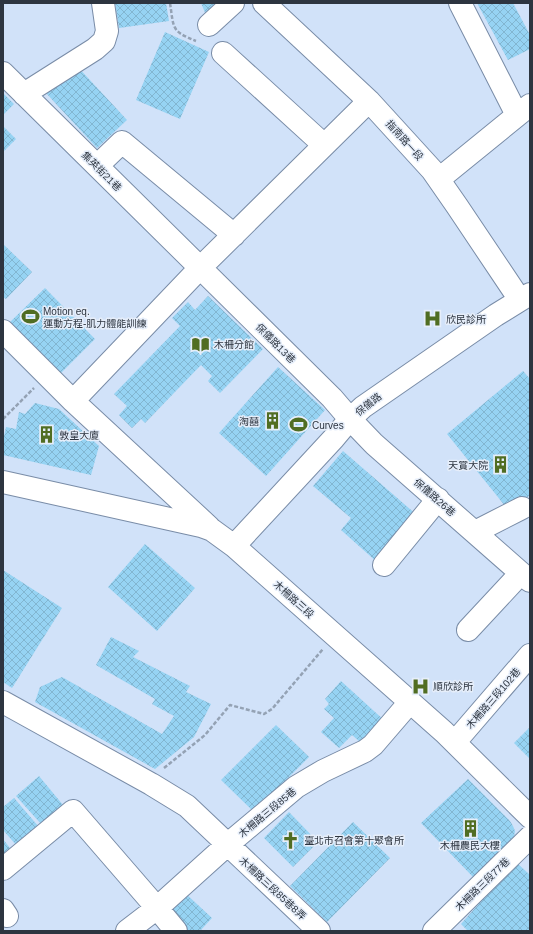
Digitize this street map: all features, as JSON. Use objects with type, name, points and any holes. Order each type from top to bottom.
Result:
[{"type":"street","points":[[24,94],[95,50],[104,41],[107,31],[103,3]]},
{"type":"street","points":[[209,25],[233,3]]},
{"type":"street","name":"指南路一段","points":[[264,3],[370,101],[439,179],[525,297]]},
{"type":"street","points":[[439,179],[524,110],[460,3]]},
{"type":"street","points":[[223,53],[324,145]]},
{"type":"street","name":"集英街21巷","points":[[3,73],[200,268]]},
{"type":"street","points":[[73,401],[200,268],[370,101]]},
{"type":"street","points":[[97,166],[122,142],[234,235]]},
{"type":"street","name":"保儀路13巷","points":[[200,268],[332,398],[350,419]]},
{"type":"street","name":"保儀路","points":[[234,546],[350,419],[363,407],[378,395],[525,297]]},
{"type":"street","points":[[3,331],[73,401],[212,530]]},
{"type":"street","name":"保儀路26巷","points":[[350,419],[374,444],[525,577],[468,630]]},
{"type":"street","points":[[152,515],[164,502],[166,497],[166,490],[160,481]]},
{"type":"street","name":"木柵路三段","points":[[5,486],[152,515],[201,526],[212,530],[234,546],[455,742],[530,817]]},
{"type":"street","points":[[384,565],[438,499]]},
{"type":"street","points":[[475,532],[522,508]]},
{"type":"street","name":"木柵路三段102巷","points":[[455,742],[530,655]]},
{"type":"street","name":"木柵路三段85巷8弄","points":[[3,702],[151,784],[187,806],[319,931]]},
{"type":"street","name":"木柵路三段85巷","points":[[127,931],[157,908],[296,787],[323,771],[365,751],[373,745],[410,702]]},
{"type":"street","points":[[3,869],[73,811],[176,931]]},
{"type":"street","name":"木柵路三段77巷","points":[[447,927],[482,884],[530,837]]},
{"type":"path","points":[[3,419],[46,374]]},
{"type":"path","points":[[151,784],[165,766],[205,735],[230,705],[264,714],[272,709],[335,635]]},
{"type":"building","points":[[115,3],[166,3],[169,21],[119,28]]},
{"type":"building","points":[[201,3],[224,3],[206,15]]},
{"type":"building","points":[[477,3],[513,3],[530,35],[530,49],[508,60]]},
{"type":"building","points":[[165,32],[209,52],[180,119],[136,100]]},
{"type":"building","points":[[76,65],[127,120],[97,148],[46,93]]},
{"type":"building","points":[[3,93],[14,104],[3,115]]},
{"type":"building","points":[[3,126],[16,139],[3,152]]},
{"type":"building","points":[[3,244],[32,272],[6,299],[3,297]]},
{"type":"building","points":[[45,288],[95,339],[59,375],[8,324]]},
{"type":"building","points":[[208,296],[263,349],[220,393],[208,381],[212,376],[201,365],[145,423],[141,419],[132,428],[119,415],[127,406],[114,394],[180,326],[172,318],[188,302],[195,310]]},
{"type":"building","name":"淘囍","points":[[278,367],[325,410],[266,476],[219,433]]},
{"type":"building","name":"天賞大院","points":[[523,371],[530,379],[530,495],[510,512],[447,434]]},
{"type":"building","name":"敦皇大廈","points":[[35,403],[59,409],[99,446],[91,475],[3,455],[3,441],[6,427],[16,429],[19,412],[25,414]]},
{"type":"building","points":[[343,451],[418,516],[378,563],[341,530],[351,518],[313,486]]},
{"type":"building","points":[[145,544],[195,588],[157,631],[108,587]]},
{"type":"building","points":[[3,570],[62,608],[12,688],[3,682]]},
{"type":"building","points":[[111,637],[139,651],[133,657],[190,686],[186,692],[211,704],[194,737],[155,769],[35,702],[40,687],[62,677],[162,734],[174,716],[152,704],[155,699],[96,665]]},
{"type":"building","points":[[341,681],[386,722],[372,737],[368,733],[360,742],[352,735],[339,748],[321,732],[334,718],[324,709],[329,704],[325,699]]},
{"type":"building","points":[[276,725],[309,757],[254,812],[221,780]]},
{"type":"building","points":[[530,727],[530,759],[514,743]]},
{"type":"building","points":[[39,776],[63,805],[41,824],[16,796]]},
{"type":"building","name":"木柵農民大樓","points":[[468,779],[510,821],[515,831],[512,841],[473,877],[421,823]]},
{"type":"building","points":[[14,798],[39,827],[17,846],[3,830],[3,807]]},
{"type":"building","name":"臺北市召會第十聚會所","points":[[289,812],[318,842],[293,867],[264,838]]},
{"type":"building","points":[[353,822],[390,858],[327,922],[290,886]]},
{"type":"building","points":[[3,839],[13,852],[3,860]]},
{"type":"building","points":[[516,862],[530,875],[530,931],[468,931],[461,924]]},
{"type":"building","points":[[184,892],[212,918],[200,931],[178,931],[162,916]]},
{"type":"place","name":"Motion eq. 運動方程-肌力體能訓練","points":[[30,317]]},
{"type":"place","name":"欣民診所","points":[[433,319]]},
{"type":"place","name":"木柵分館","points":[[201,344]]},
{"type":"place","name":"淘囍","points":[[272,421]]},
{"type":"place","name":"Curves","points":[[299,425]]},
{"type":"place","name":"敦皇大廈","points":[[46,435]]},
{"type":"place","name":"天賞大院","points":[[501,465]]},
{"type":"place","name":"順欣診所","points":[[420,686]]},
{"type":"place","name":"木柵農民大樓","points":[[470,828]]},
{"type":"place","name":"臺北市召會第十聚會所","points":[[291,840]]}]
